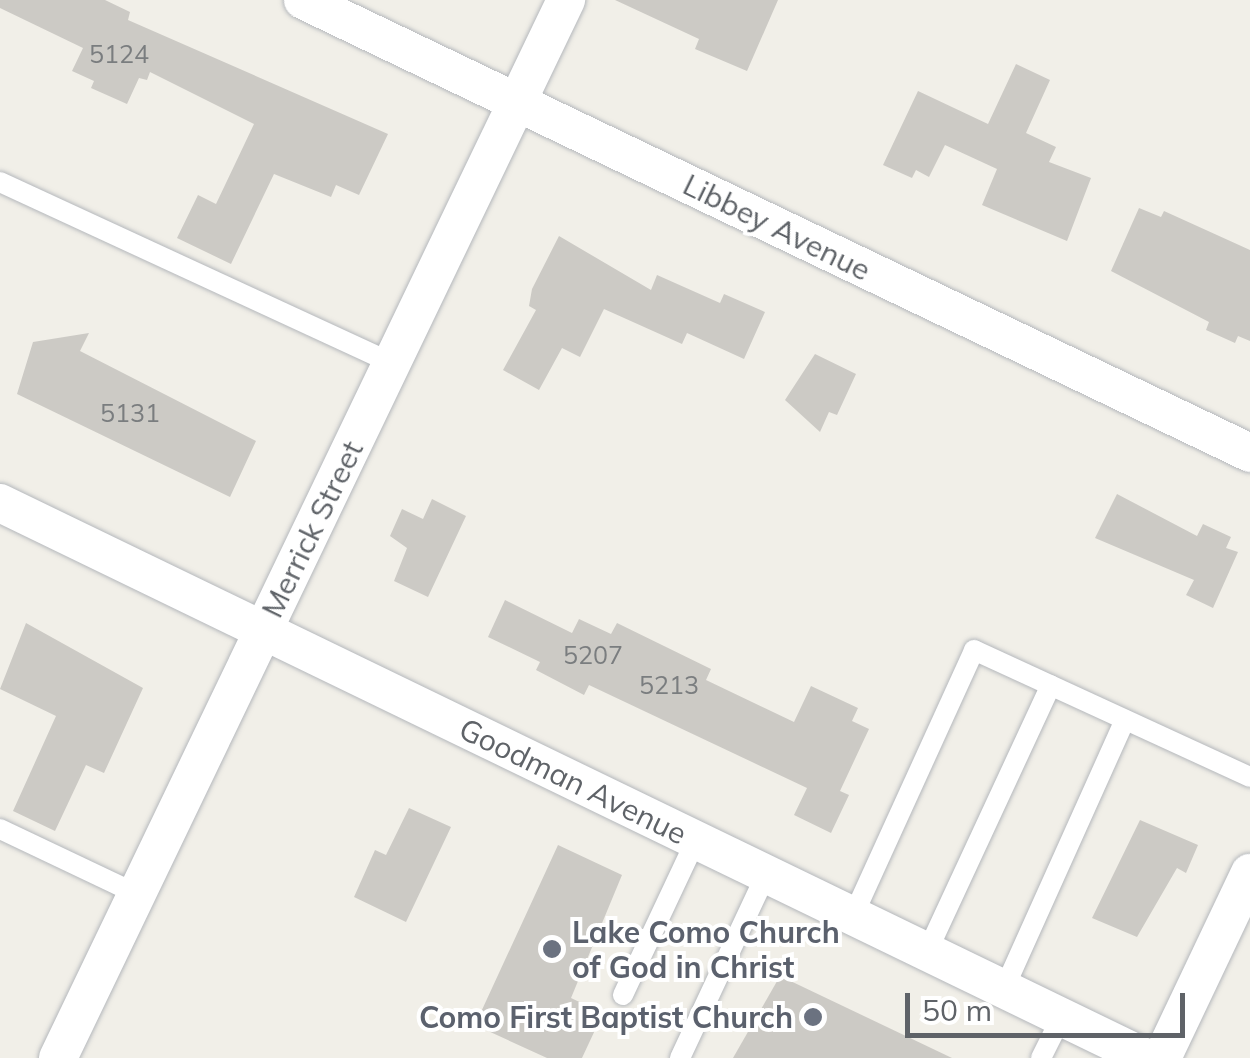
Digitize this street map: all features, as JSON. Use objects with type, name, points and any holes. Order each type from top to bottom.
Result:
[{"type":"street","name":"Libbey Avenue","points":[[303,0],[1250,453]]},
{"type":"street","name":"Merrick Street","points":[[58,1058],[566,0]]},
{"type":"street","name":"Goodman Avenue","points":[[0,503],[1146,1058]]},
{"type":"street","points":[[1162,1058],[1250,874]]},
{"type":"lane","points":[[0,182],[392,363]]},
{"type":"lane","points":[[853,916],[974,650],[1250,777]]},
{"type":"lane","points":[[927,952],[1050,685]]},
{"type":"lane","points":[[1004,989],[1125,720]]},
{"type":"lane","points":[[0,830],[137,894]]},
{"type":"lane","points":[[622,995],[696,840]]},
{"type":"lane","points":[[680,1058],[766,874]]},
{"type":"lane","points":[[1041,1058],[1061,1018]]},
{"type":"building","points":[[0,0],[105,0],[130,12],[128,20],[388,134],[359,195],[336,185],[331,197],[274,174],[231,264],[177,238],[198,195],[216,204],[254,124],[150,72],[147,80],[139,78],[127,104],[91,88],[94,81],[72,71],[83,48],[0,8]]},
{"type":"building","points":[[615,0],[778,0],[747,71],[695,49],[699,39]]},
{"type":"building","points":[[1016,64],[1050,80],[1026,133],[1056,147],[1049,162],[1091,178],[1067,241],[982,205],[997,169],[945,145],[929,177],[916,170],[912,178],[883,165],[918,91],[988,124]]},
{"type":"building","points":[[1139,208],[1161,217],[1164,211],[1250,250],[1250,341],[1238,336],[1235,343],[1206,330],[1209,322],[1111,271]]},
{"type":"building","points":[[559,236],[651,290],[657,275],[720,303],[724,294],[765,312],[744,359],[687,333],[682,344],[604,309],[580,357],[562,348],[539,390],[503,370],[536,310],[529,306],[532,289]]},
{"type":"building","points":[[89,333],[80,351],[256,441],[230,497],[17,394],[33,342]]},
{"type":"building","points":[[815,354],[856,374],[837,415],[829,412],[820,432],[785,400]]},
{"type":"building","points":[[1117,494],[1197,536],[1203,524],[1231,537],[1226,548],[1238,552],[1213,608],[1186,595],[1194,580],[1095,538]]},
{"type":"building","points":[[432,499],[466,516],[428,597],[394,581],[407,548],[390,536],[402,509],[423,519]]},
{"type":"building","points":[[505,600],[572,633],[579,619],[611,634],[617,623],[711,669],[706,680],[794,722],[811,686],[858,708],[852,721],[869,729],[840,791],[849,795],[831,833],[794,815],[807,788],[589,685],[584,695],[536,670],[540,662],[488,637]]},
{"type":"building","points":[[26,623],[143,688],[104,773],[86,765],[55,831],[13,811],[56,716],[0,689]]},
{"type":"building","points":[[409,808],[451,827],[406,922],[354,897],[375,850],[386,855]]},
{"type":"building","points":[[1140,820],[1198,845],[1186,873],[1177,868],[1137,937],[1092,918]]},
{"type":"building","name":"Lake Como Church of God in Christ","points":[[558,845],[622,875],[571,998],[603,1013],[582,1058],[547,1058],[475,1025]]},
{"type":"building","name":"Como First Baptist Church","points":[[780,976],[952,1058],[733,1058]]},
{"type":"place","name":"Lake Como Church of God in Christ","points":[[552,949]]},
{"type":"place","name":"Como First Baptist Church","points":[[813,1017]]}]
